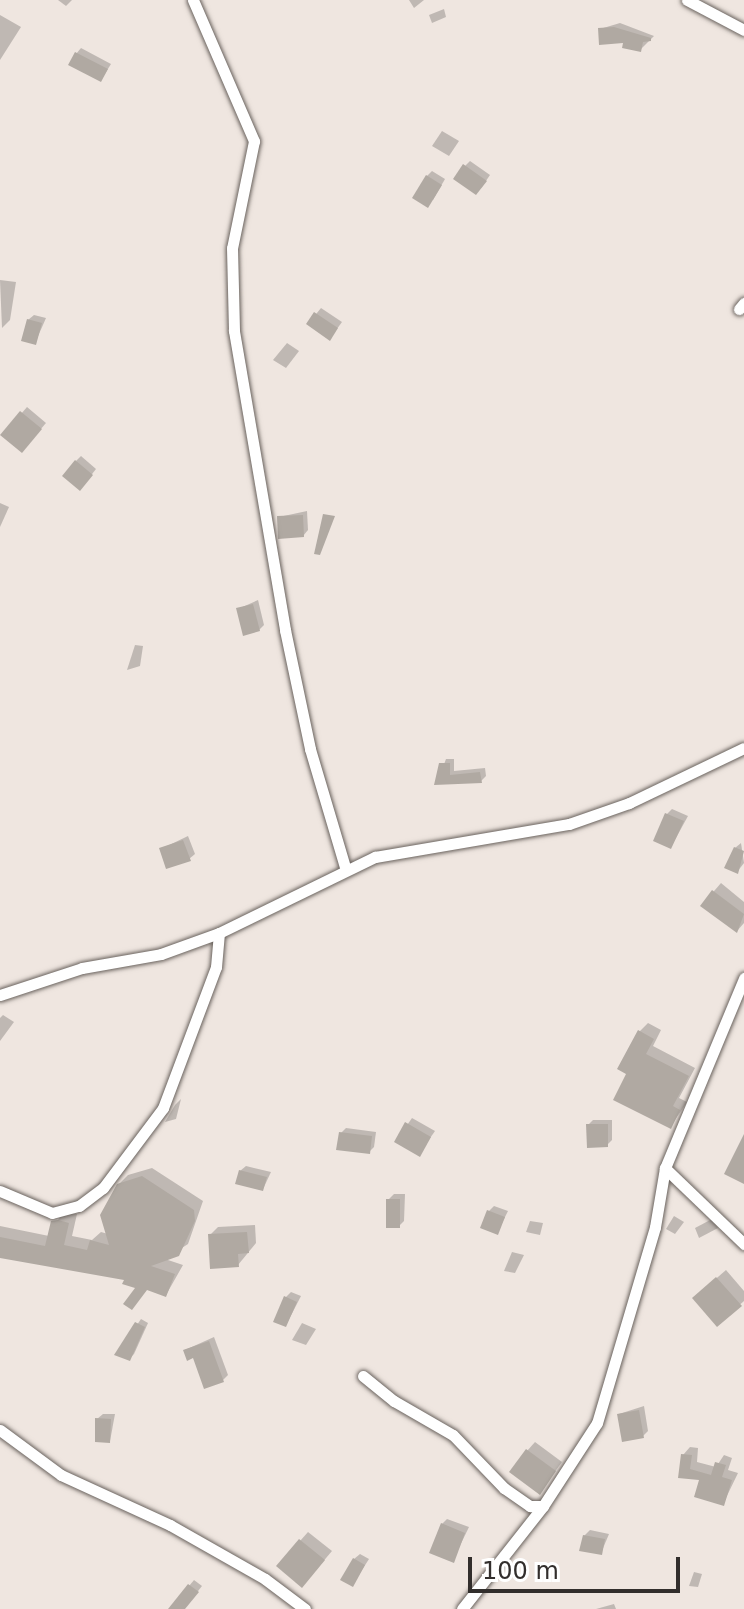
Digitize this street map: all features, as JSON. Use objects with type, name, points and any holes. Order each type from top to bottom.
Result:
[{"type":"street","points":[[193,0],[249,120],[254,141],[232,248],[234,331],[285,630],[310,749],[345,867]]},
{"type":"street","points":[[687,0],[744,30]]},
{"type":"street","points":[[0,995],[82,968],[161,954],[219,933],[345,867],[418,849],[569,824],[629,803],[744,748]]},
{"type":"street","points":[[0,1191],[52,1213],[79,1206],[103,1188],[163,1108],[216,967],[219,933]]},
{"type":"street","points":[[462,1609],[543,1506],[597,1423],[655,1227],[665,1168],[744,978]]},
{"type":"street","points":[[665,1168],[744,1244]]},
{"type":"street","points":[[363,1376],[394,1401],[453,1435],[504,1488],[530,1506],[543,1506]]},
{"type":"street","points":[[0,1430],[61,1475],[170,1525],[265,1579],[305,1609]]},
{"type":"building","points":[[614,27],[651,38],[651,41],[643,42],[641,52],[622,48],[623,43],[599,45],[598,28]]},
{"type":"building","points":[[75,52],[108,69],[101,82],[68,65]]},
{"type":"building","points":[[463,164],[487,181],[476,195],[453,179]]},
{"type":"building","points":[[426,175],[442,185],[428,208],[412,198]]},
{"type":"building","points":[[314,312],[338,328],[330,341],[306,324]]},
{"type":"building","points":[[27,319],[42,323],[36,345],[21,341]]},
{"type":"building","points":[[20,411],[42,429],[22,453],[0,435]]},
{"type":"building","points":[[75,460],[93,475],[80,491],[62,476]]},
{"type":"building","points":[[323,514],[335,516],[320,555],[314,554]]},
{"type":"building","points":[[303,515],[304,537],[278,539],[277,516]]},
{"type":"building","points":[[253,604],[260,631],[243,636],[236,608]]},
{"type":"building","points":[[439,763],[450,763],[450,775],[480,772],[482,783],[434,785]]},
{"type":"building","points":[[665,813],[684,821],[671,849],[653,841]]},
{"type":"building","points":[[183,840],[191,861],[166,869],[159,848]]},
{"type":"building","points":[[734,847],[744,851],[738,874],[724,868]]},
{"type":"building","points":[[712,890],[744,914],[737,933],[700,906]]},
{"type":"building","points":[[638,1030],[654,1039],[646,1054],[689,1076],[673,1106],[680,1110],[671,1129],[613,1100],[626,1074],[617,1069]]},
{"type":"building","points":[[405,1122],[431,1137],[420,1157],[394,1142]]},
{"type":"building","points":[[586,1124],[608,1124],[608,1147],[587,1148]]},
{"type":"building","points":[[339,1132],[372,1136],[370,1154],[336,1150]]},
{"type":"building","points":[[744,1134],[744,1184],[724,1174]]},
{"type":"building","points":[[239,1170],[267,1177],[263,1191],[235,1184]]},
{"type":"building","points":[[142,1176],[194,1210],[195,1221],[179,1256],[151,1266],[175,1274],[166,1297],[147,1290],[132,1310],[123,1304],[135,1288],[122,1284],[124,1280],[0,1258],[0,1237],[45,1246],[51,1221],[58,1220],[69,1223],[64,1245],[87,1250],[90,1240],[109,1245],[100,1215],[117,1184]]},
{"type":"building","points":[[386,1199],[400,1199],[400,1228],[386,1228]]},
{"type":"building","points":[[487,1210],[505,1217],[498,1235],[480,1228]]},
{"type":"building","points":[[247,1232],[249,1253],[238,1254],[239,1267],[210,1269],[208,1234]]},
{"type":"building","points":[[716,1277],[742,1306],[717,1327],[692,1298]]},
{"type":"building","points":[[284,1296],[297,1302],[286,1327],[273,1322]]},
{"type":"building","points":[[135,1322],[145,1327],[130,1361],[114,1355]]},
{"type":"building","points":[[209,1341],[224,1382],[204,1389],[193,1358],[187,1361],[183,1350]]},
{"type":"building","points":[[639,1410],[644,1438],[622,1442],[617,1414]]},
{"type":"building","points":[[95,1418],[111,1419],[110,1443],[95,1442]]},
{"type":"building","points":[[526,1449],[556,1471],[540,1495],[509,1472]]},
{"type":"building","points":[[681,1454],[692,1455],[690,1469],[711,1475],[715,1462],[726,1465],[722,1477],[732,1480],[724,1506],[694,1497],[699,1480],[678,1478]]},
{"type":"building","points":[[441,1523],[465,1533],[454,1563],[429,1553]]},
{"type":"building","points":[[583,1535],[605,1539],[602,1555],[579,1551]]},
{"type":"building","points":[[299,1539],[325,1560],[302,1588],[276,1566]]},
{"type":"building","points":[[353,1558],[365,1565],[353,1587],[340,1580]]},
{"type":"building","points":[[188,1584],[199,1592],[185,1609],[168,1609]]}]
